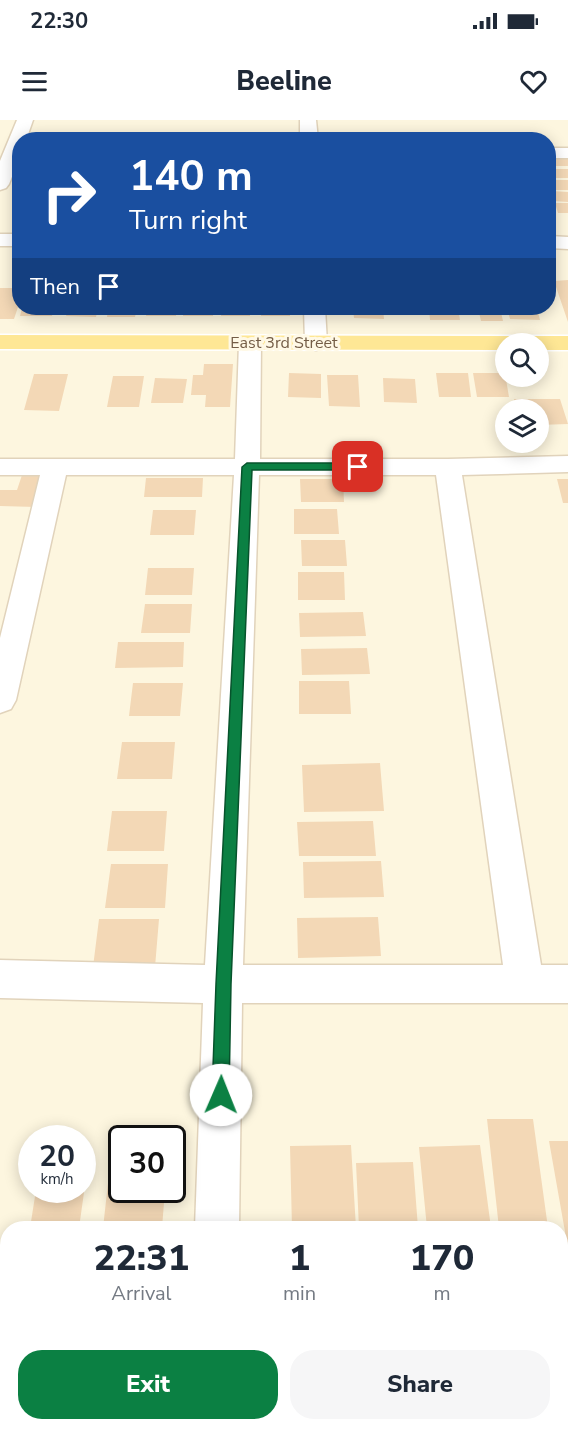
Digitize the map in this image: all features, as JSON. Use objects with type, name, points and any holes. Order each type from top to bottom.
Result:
[{"type":"main road","name":"East 3rd Street","points":[[0,342],[568,343]]},
{"type":"street","points":[[0,184],[11,152]]},
{"type":"street","points":[[314,315],[316,343]]},
{"type":"street","points":[[217,1221],[224,984],[247,467],[250,343]]},
{"type":"street","points":[[0,467],[448,467],[568,464]]},
{"type":"street","points":[[448,467],[525,983]]},
{"type":"street","points":[[0,700],[55,468]]},
{"type":"street","points":[[0,979],[224,984],[568,984]]},
{"type":"building","points":[[556,157],[568,157],[568,166],[556,166]]},
{"type":"building","points":[[556,169],[568,169],[568,178],[556,178]]},
{"type":"building","points":[[556,180],[568,180],[568,190],[556,190]]},
{"type":"building","points":[[556,191],[568,192],[568,202],[556,201]]},
{"type":"building","points":[[556,203],[568,203],[568,213],[558,213]]},
{"type":"building","points":[[568,280],[568,322],[556,287],[556,281]]},
{"type":"building","points":[[0,288],[12,288],[14,319],[0,319]]},
{"type":"building","points":[[20,315],[52,315],[52,316]]},
{"type":"building","points":[[66,315],[96,315],[96,317]]},
{"type":"building","points":[[107,315],[135,315],[135,317],[107,317]]},
{"type":"building","points":[[146,315],[176,315],[176,316]]},
{"type":"building","points":[[183,315],[213,315],[213,316]]},
{"type":"building","points":[[221,315],[250,315],[250,316]]},
{"type":"building","points":[[261,315],[290,315],[290,316]]},
{"type":"building","points":[[354,315],[384,315],[384,319],[354,318]]},
{"type":"building","points":[[430,315],[459,315],[460,320],[430,320]]},
{"type":"building","points":[[480,315],[502,315],[503,321],[481,321]]},
{"type":"building","points":[[509,315],[539,315],[540,320],[510,319]]},
{"type":"building","points":[[204,364],[233,364],[230,407],[205,407],[206,395],[191,395],[193,375],[203,375]]},
{"type":"building","points":[[289,373],[321,374],[321,398],[288,397]]},
{"type":"building","points":[[436,373],[468,373],[471,397],[439,397]]},
{"type":"building","points":[[473,373],[495,373],[495,387],[507,387],[509,397],[477,397]]},
{"type":"building","points":[[34,374],[68,374],[59,411],[24,410]]},
{"type":"building","points":[[327,375],[358,375],[360,407],[329,406]]},
{"type":"building","points":[[113,376],[144,376],[139,407],[107,407]]},
{"type":"building","points":[[155,378],[187,379],[183,403],[151,403]]},
{"type":"building","points":[[383,378],[415,379],[417,403],[384,402]]},
{"type":"building","points":[[549,399],[560,399],[568,424],[549,425]]},
{"type":"building","points":[[22,475],[44,475],[36,507],[0,506],[0,490],[17,490]]},
{"type":"building","points":[[146,478],[203,478],[202,497],[144,497]]},
{"type":"building","points":[[300,479],[343,479],[344,502],[301,502]]},
{"type":"building","points":[[557,479],[568,479],[568,503],[563,503]]},
{"type":"building","points":[[294,509],[337,509],[339,534],[294,534]]},
{"type":"building","points":[[153,510],[196,510],[194,535],[150,535]]},
{"type":"building","points":[[301,540],[345,540],[347,566],[302,566]]},
{"type":"building","points":[[148,568],[194,568],[192,595],[145,595]]},
{"type":"building","points":[[298,572],[344,572],[345,600],[298,600]]},
{"type":"building","points":[[145,604],[192,604],[190,633],[141,633]]},
{"type":"building","points":[[363,612],[366,636],[300,637],[299,613]]},
{"type":"building","points":[[118,642],[184,642],[183,667],[115,668]]},
{"type":"building","points":[[367,648],[370,674],[302,675],[301,649]]},
{"type":"building","points":[[299,681],[349,681],[351,714],[299,714]]},
{"type":"building","points":[[133,683],[183,683],[180,716],[129,716]]},
{"type":"building","points":[[122,742],[175,742],[172,779],[117,779]]},
{"type":"building","points":[[380,763],[384,811],[304,812],[302,765]]},
{"type":"building","points":[[112,811],[167,811],[164,851],[107,851]]},
{"type":"building","points":[[373,821],[376,856],[299,856],[297,822]]},
{"type":"building","points":[[381,861],[384,897],[304,898],[303,862]]},
{"type":"building","points":[[111,864],[168,864],[165,908],[105,908]]},
{"type":"building","points":[[378,917],[381,956],[298,958],[297,918]]},
{"type":"building","points":[[99,919],[159,919],[155,967],[93,967]]},
{"type":"building","points":[[487,1119],[533,1119],[547,1221],[498,1221]]},
{"type":"building","points":[[549,1141],[568,1141],[568,1221],[563,1221]]},
{"type":"building","points":[[351,1145],[356,1221],[292,1221],[290,1146]]},
{"type":"building","points":[[480,1145],[490,1221],[426,1221],[419,1147]]},
{"type":"building","points":[[413,1162],[417,1221],[359,1221],[356,1163]]},
{"type":"building","points":[[108,1183],[108,1203],[164,1203],[163,1221],[104,1221]]},
{"type":"building","points":[[34,1203],[83,1203],[80,1221],[31,1221]]},
{"type":"route","points":[[221,1095],[247,467],[358,467]]}]
